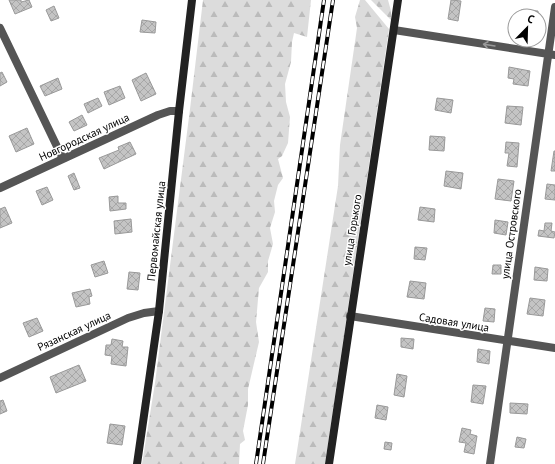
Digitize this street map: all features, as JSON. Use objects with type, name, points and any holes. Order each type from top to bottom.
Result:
[{"type":"street","name":"Первомайская улица","points":[[137,464],[159,311],[179,111],[192,0]]},
{"type":"street","name":"улица Горького","points":[[329,464],[398,0]]},
{"type":"street","name":"улица Островского","points":[[490,464],[507,341],[552,54],[555,7]]},
{"type":"street","points":[[0,28],[64,159]]},
{"type":"street","points":[[394,30],[552,54]]},
{"type":"street","name":"Новгородская улица","points":[[0,188],[158,115],[170,111],[179,111]]},
{"type":"street","name":"Рязанская улица","points":[[0,378],[128,318],[144,313],[159,311]]},
{"type":"street","name":"Садовая улица","points":[[350,316],[555,348]]},
{"type":"green space","points":[[203,0],[311,0],[307,37],[294,33],[291,62],[285,84],[286,102],[290,117],[288,143],[282,156],[278,159],[283,178],[278,185],[274,201],[275,212],[270,228],[273,244],[268,261],[268,272],[259,288],[256,322],[259,342],[248,389],[248,405],[243,431],[245,440],[240,444],[239,464],[142,464],[155,383]]},
{"type":"green space","points":[[360,0],[365,0],[389,29],[325,464],[295,464],[338,186],[340,145],[357,28],[355,17]]},
{"type":"green space","points":[[371,0],[388,0],[391,11],[391,20]]},
{"type":"building","points":[[9,0],[21,0],[21,2],[29,0],[32,7],[15,14]]},
{"type":"building","points":[[451,0],[461,1],[458,21],[448,19]]},
{"type":"building","points":[[54,6],[59,18],[51,21],[46,10]]},
{"type":"building","points":[[142,20],[156,22],[155,33],[140,32]]},
{"type":"building","points":[[509,67],[530,71],[528,86],[513,84],[514,79],[508,78]]},
{"type":"building","points":[[2,72],[7,82],[0,86],[0,73]]},
{"type":"building","points":[[146,73],[156,94],[141,101],[132,80]]},
{"type":"building","points":[[58,78],[62,89],[45,96],[40,86]]},
{"type":"building","points":[[120,86],[125,98],[109,105],[104,92]]},
{"type":"building","points":[[98,98],[102,106],[88,113],[84,104]]},
{"type":"building","points":[[437,98],[453,100],[451,113],[435,110]]},
{"type":"building","points":[[507,106],[523,107],[521,125],[505,123]]},
{"type":"building","points":[[82,115],[87,125],[74,131],[69,122]]},
{"type":"building","points":[[27,128],[34,144],[16,152],[9,136]]},
{"type":"building","points":[[430,136],[445,137],[444,151],[429,150]]},
{"type":"building","points":[[130,142],[136,154],[104,169],[99,158],[119,150],[118,147]]},
{"type":"building","points":[[506,142],[519,143],[517,167],[507,166],[509,153],[505,153]]},
{"type":"building","points":[[554,151],[555,171],[551,171]]},
{"type":"building","points":[[446,171],[463,173],[461,189],[444,186]]},
{"type":"building","points":[[74,173],[80,188],[74,190],[68,176]]},
{"type":"building","points":[[498,179],[514,181],[511,201],[495,199]]},
{"type":"building","points":[[547,184],[555,185],[555,200],[545,199]]},
{"type":"building","points":[[47,187],[53,200],[42,205],[36,191]]},
{"type":"building","points":[[118,196],[118,203],[126,203],[126,209],[110,211],[109,197]]},
{"type":"building","points":[[5,207],[12,223],[0,228],[0,209]]},
{"type":"building","points":[[420,207],[435,209],[434,222],[418,220]]},
{"type":"building","points":[[131,219],[132,232],[115,234],[114,221]]},
{"type":"building","points":[[495,220],[508,222],[506,235],[494,233]]},
{"type":"building","points":[[545,223],[552,223],[551,231],[555,232],[554,238],[538,236],[539,230],[544,231]]},
{"type":"building","points":[[415,247],[427,248],[425,260],[414,259]]},
{"type":"building","points":[[104,261],[108,273],[95,277],[91,265]]},
{"type":"building","points":[[493,265],[501,265],[501,274],[492,274]]},
{"type":"building","points":[[535,267],[548,269],[547,281],[534,280]]},
{"type":"building","points":[[129,272],[140,273],[138,290],[127,289]]},
{"type":"building","points":[[410,281],[426,283],[424,299],[407,297]]},
{"type":"building","points":[[90,289],[92,296],[89,297],[90,304],[76,307],[72,293]]},
{"type":"building","points":[[530,298],[545,300],[543,316],[527,314]]},
{"type":"building","points":[[485,308],[495,309],[494,322],[483,321]]},
{"type":"building","points":[[37,318],[43,331],[29,337],[23,323]]},
{"type":"building","points":[[401,338],[414,339],[413,349],[401,347]]},
{"type":"building","points":[[112,339],[123,341],[122,347],[128,347],[126,366],[111,364],[112,356],[105,355],[106,345],[111,345]]},
{"type":"building","points":[[478,349],[490,351],[489,364],[477,362]]},
{"type":"building","points":[[79,365],[86,381],[56,393],[50,377]]},
{"type":"building","points":[[397,374],[407,376],[404,397],[394,395]]},
{"type":"building","points":[[473,385],[486,386],[483,404],[471,402]]},
{"type":"building","points":[[3,400],[7,411],[0,414],[0,401]]},
{"type":"building","points":[[510,403],[528,404],[527,414],[510,413]]},
{"type":"building","points":[[377,405],[388,407],[386,420],[375,418]]},
{"type":"building","points":[[110,424],[125,426],[122,445],[107,443]]},
{"type":"building","points":[[462,428],[471,430],[470,434],[477,436],[474,454],[464,452],[466,443],[459,442]]},
{"type":"building","points":[[517,437],[526,439],[524,448],[515,447]]},
{"type":"building","points":[[385,442],[392,443],[391,450],[384,449]]},
{"type":"railway","points":[[256,464],[324,0]]},
{"type":"railway","points":[[263,464],[333,0]]}]
